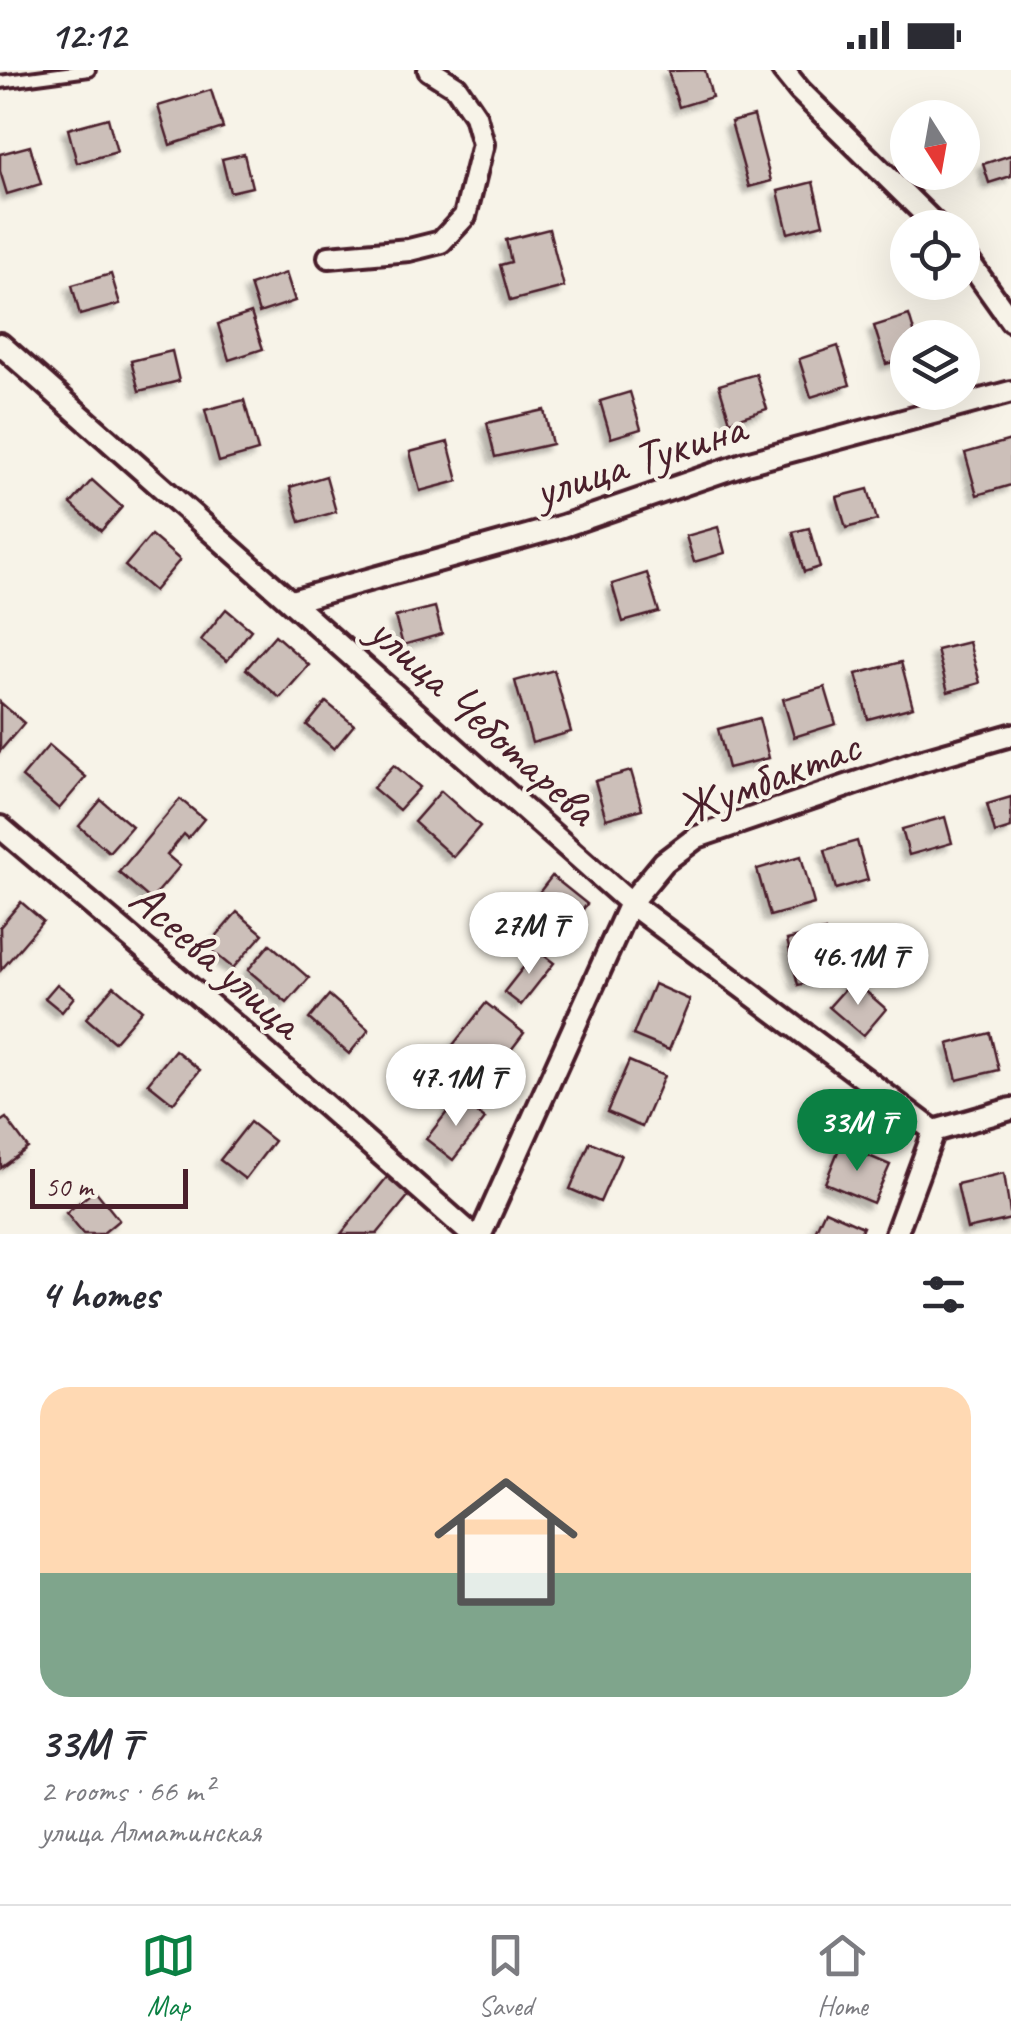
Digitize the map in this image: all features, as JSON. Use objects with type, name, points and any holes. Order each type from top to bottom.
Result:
[{"type":"street","points":[[329,257],[409,250],[440,242],[465,216],[483,144],[475,115],[456,87],[429,70]]},
{"type":"street","points":[[783,70],[800,92],[921,210]]},
{"type":"street","points":[[980,278],[1011,322]]},
{"type":"street","name":"улица Чеботарева","points":[[0,344],[630,903],[934,1131]]},
{"type":"street","name":"улица Тукина","points":[[292,602],[563,526],[746,463],[1011,392]]},
{"type":"street","name":"Жумбактас","points":[[481,1234],[630,903],[664,862],[697,837],[920,761],[1011,735]]},
{"type":"street","name":"Асеева улица","points":[[0,826],[471,1234]]},
{"type":"street","points":[[896,1234],[934,1131],[1011,1109]]},
{"type":"lane","points":[[0,82],[88,70]]},
{"type":"building","points":[[705,70],[712,97],[679,107],[668,71]]},
{"type":"building","points":[[211,90],[223,128],[170,145],[158,106]]},
{"type":"building","points":[[754,116],[771,181],[749,187],[731,122]]},
{"type":"building","points":[[108,118],[117,152],[77,163],[68,129]]},
{"type":"building","points":[[30,146],[41,184],[7,194],[0,154]]},
{"type":"building","points":[[244,154],[252,187],[230,192],[222,159]]},
{"type":"building","points":[[1011,155],[1011,176],[989,183],[983,164]]},
{"type":"building","points":[[813,182],[823,224],[788,233],[778,191]]},
{"type":"building","points":[[549,229],[564,287],[510,301],[500,265],[511,262],[506,240]]},
{"type":"building","points":[[286,273],[295,301],[259,313],[250,285]]},
{"type":"building","points":[[111,274],[120,304],[80,315],[72,285]]},
{"type":"building","points":[[251,313],[263,349],[229,360],[218,324]]},
{"type":"building","points":[[890,321],[890,363],[886,364],[874,326]]},
{"type":"building","points":[[838,346],[850,385],[811,397],[799,359]]},
{"type":"building","points":[[172,351],[179,381],[139,391],[131,361]]},
{"type":"building","points":[[756,374],[767,409],[730,421],[719,385]]},
{"type":"building","points":[[630,392],[641,429],[611,438],[600,401]]},
{"type":"building","points":[[244,400],[258,451],[219,462],[205,410]]},
{"type":"building","points":[[544,410],[552,444],[495,457],[487,423]]},
{"type":"building","points":[[1011,440],[1011,485],[977,495],[965,453]]},
{"type":"building","points":[[448,442],[458,481],[420,491],[410,452]]},
{"type":"building","points":[[326,476],[336,512],[300,522],[290,487]]},
{"type":"building","points":[[92,480],[122,507],[101,531],[71,504]]},
{"type":"building","points":[[868,489],[877,520],[846,528],[837,497]]},
{"type":"building","points":[[718,527],[725,553],[694,562],[686,536]]},
{"type":"building","points":[[809,528],[820,567],[804,572],[793,532]]},
{"type":"building","points":[[151,535],[180,560],[154,591],[125,566]]},
{"type":"building","points":[[647,573],[659,612],[623,622],[612,584]]},
{"type":"building","points":[[435,607],[442,634],[403,645],[395,617]]},
{"type":"building","points":[[226,609],[251,630],[227,661],[201,640]]},
{"type":"building","points":[[275,635],[309,665],[280,698],[246,669]]},
{"type":"building","points":[[969,642],[980,683],[948,692],[937,650]]},
{"type":"building","points":[[901,662],[913,707],[868,719],[856,674]]},
{"type":"building","points":[[554,670],[571,732],[532,743],[515,681]]},
{"type":"building","points":[[825,687],[836,724],[794,737],[783,699]]},
{"type":"building","points":[[0,702],[24,723],[0,751]]},
{"type":"building","points":[[326,702],[354,725],[334,749],[307,725]]},
{"type":"building","points":[[759,718],[769,758],[728,768],[718,729]]},
{"type":"building","points":[[49,745],[86,777],[59,809],[22,777]]},
{"type":"building","points":[[394,765],[420,787],[399,810],[373,788]]},
{"type":"building","points":[[631,771],[642,809],[606,819],[595,781]]},
{"type":"building","points":[[441,791],[480,826],[453,857],[414,822]]},
{"type":"building","points":[[1011,797],[1011,828],[995,833],[987,804]]},
{"type":"building","points":[[180,799],[204,819],[188,838],[184,834],[167,855],[180,866],[151,900],[119,872]]},
{"type":"building","points":[[101,800],[132,826],[109,852],[79,826]]},
{"type":"building","points":[[945,817],[952,843],[909,855],[902,829]]},
{"type":"building","points":[[857,841],[868,880],[836,889],[825,850]]},
{"type":"building","points":[[801,856],[814,904],[770,916],[757,869]]},
{"type":"building","points":[[552,876],[587,904],[560,940],[524,912]]},
{"type":"building","points":[[21,902],[43,921],[1,970],[0,927]]},
{"type":"building","points":[[237,912],[263,934],[233,968],[207,947]]},
{"type":"building","points":[[825,931],[836,976],[798,985],[787,940]]},
{"type":"building","points":[[270,944],[309,978],[287,1003],[248,970]]},
{"type":"building","points":[[537,950],[554,963],[521,1005],[504,992]]},
{"type":"building","points":[[853,980],[886,1009],[863,1036],[829,1007]]},
{"type":"building","points":[[57,984],[74,997],[62,1012],[45,998]]},
{"type":"building","points":[[654,984],[690,1000],[669,1050],[633,1035]]},
{"type":"building","points":[[114,986],[142,1010],[114,1042],[86,1018]]},
{"type":"building","points":[[329,995],[369,1030],[349,1054],[309,1019]]},
{"type":"building","points":[[486,1003],[524,1033],[492,1075],[453,1045]]},
{"type":"building","points":[[990,1033],[999,1070],[957,1080],[948,1044]]},
{"type":"building","points":[[175,1050],[200,1070],[173,1103],[148,1083]]},
{"type":"building","points":[[629,1061],[664,1076],[642,1127],[607,1112]]},
{"type":"building","points":[[458,1098],[485,1119],[453,1160],[426,1139]]},
{"type":"building","points":[[6,1118],[28,1148],[1,1168],[0,1122]]},
{"type":"building","points":[[250,1122],[274,1141],[245,1179],[220,1160]]},
{"type":"building","points":[[590,1142],[621,1155],[600,1202],[570,1189]]},
{"type":"building","points":[[841,1144],[890,1165],[873,1203],[825,1183]]},
{"type":"building","points":[[1004,1173],[1011,1219],[967,1229],[957,1184]]},
{"type":"building","points":[[388,1176],[410,1194],[377,1234],[341,1234]]},
{"type":"building","points":[[95,1190],[119,1220],[102,1234],[83,1234],[66,1213]]},
{"type":"building","points":[[825,1210],[863,1227],[860,1234],[814,1234]]}]
